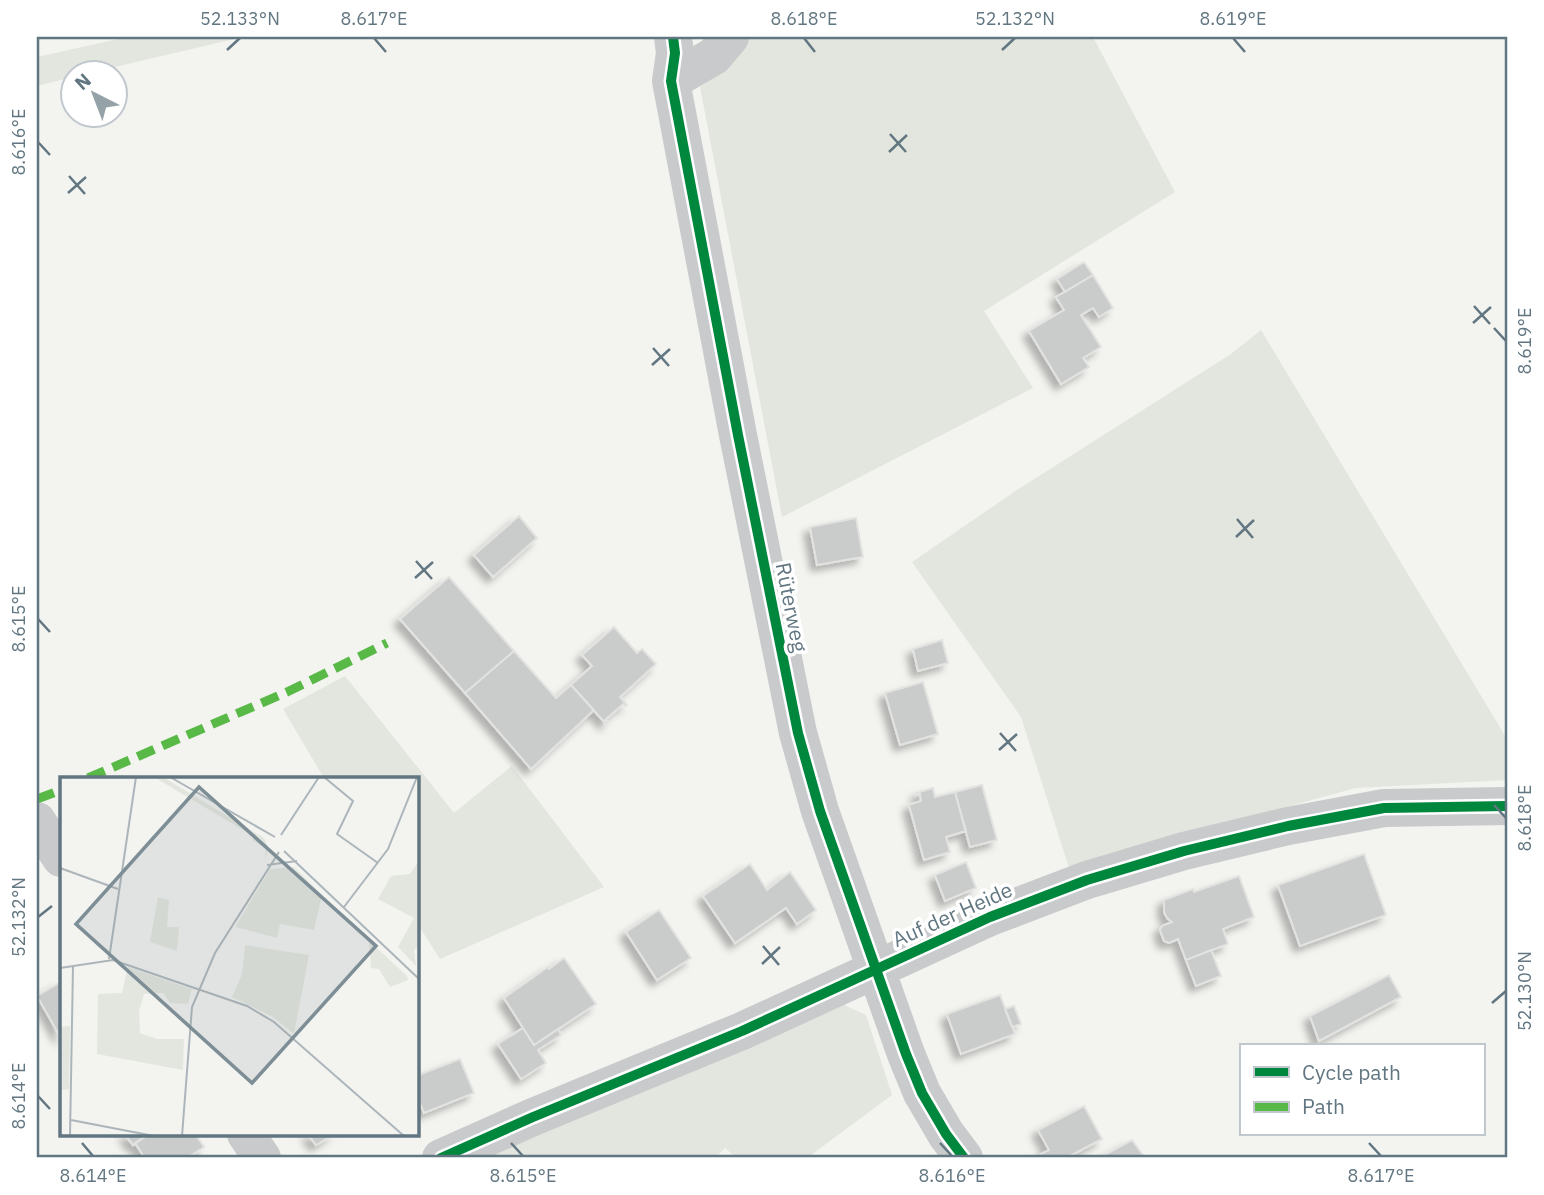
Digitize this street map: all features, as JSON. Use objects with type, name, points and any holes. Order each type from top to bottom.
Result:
[{"type":"street","name":"Rüterweg","points":[[647,37],[656,60],[671,81]]},
{"type":"street","name":"Rüterweg","points":[[673,37],[675,53],[671,81],[798,733],[820,811],[922,1093],[964,1158]]},
{"type":"street","points":[[671,81],[714,56],[730,37]]},
{"type":"street","name":"Auf der Heide","points":[[441,1158],[741,1031],[990,916],[1087,880],[1184,851],[1288,826],[1384,808],[1507,806]]},
{"type":"street","points":[[247,1136],[262,1158]]},
{"type":"shaded area","points":[[127,37],[243,37],[130,63],[130,60],[60,60],[60,80],[37,86],[37,57]]},
{"type":"shaded area","points":[[750,37],[1093,37],[1175,192],[984,311],[1033,388],[782,517],[700,87],[724,69]]},
{"type":"shaded area","points":[[1261,330],[1507,739],[1507,780],[1356,788],[1069,868],[1021,717],[912,562],[1017,490],[1231,354]]},
{"type":"shaded area","points":[[345,676],[454,813],[512,766],[604,887],[440,959],[418,925],[418,777],[323,777],[283,709]]},
{"type":"shaded area","points":[[844,1005],[866,1015],[892,1095],[807,1158],[737,1158],[725,1148],[715,1158],[480,1158]]},
{"type":"building","points":[[1084,262],[1093,275],[1065,292],[1057,279]]},
{"type":"building","points":[[1093,275],[1113,308],[1099,317],[1093,308],[1081,315],[1101,347],[1083,358],[1089,367],[1061,384],[1029,331],[1064,310],[1056,297]]},
{"type":"building","points":[[519,516],[537,538],[493,577],[474,555]]},
{"type":"building","points":[[856,518],[863,557],[817,565],[810,527]]},
{"type":"building","points":[[449,577],[514,651],[465,693],[400,619]]},
{"type":"building","points":[[614,627],[637,653],[642,649],[656,664],[620,697],[627,705],[623,704],[605,720],[608,723],[606,724],[571,685],[592,666],[582,655]]},
{"type":"building","points":[[942,640],[948,663],[918,671],[913,649]]},
{"type":"building","points":[[514,651],[556,698],[571,685],[594,710],[531,769],[465,693]]},
{"type":"building","points":[[923,682],[938,734],[900,745],[885,693]]},
{"type":"building","points":[[982,785],[997,840],[970,847],[955,792]]},
{"type":"building","points":[[933,788],[935,797],[955,792],[966,831],[946,837],[950,852],[924,860],[909,805],[921,801],[920,794],[916,793]]},
{"type":"building","points":[[1364,854],[1386,915],[1300,946],[1278,885]]},
{"type":"building","points":[[966,862],[976,888],[945,901],[935,875]]},
{"type":"building","points":[[750,864],[767,890],[790,872],[816,910],[797,924],[786,908],[735,943],[703,896]]},
{"type":"building","points":[[1239,876],[1254,917],[1223,929],[1228,944],[1186,960],[1178,939],[1169,943],[1164,941],[1160,930],[1162,926],[1172,922],[1164,912],[1164,900]]},
{"type":"building","points":[[659,910],[691,958],[657,980],[626,932]]},
{"type":"building","points":[[1211,950],[1221,976],[1196,986],[1186,960]]},
{"type":"building","points":[[564,958],[596,1004],[534,1045],[504,998]]},
{"type":"building","points":[[1389,975],[1401,997],[1319,1041],[1310,1016]]},
{"type":"building","points":[[60,983],[60,1036],[37,996]]},
{"type":"building","points":[[1000,995],[1015,1034],[961,1054],[947,1014]]},
{"type":"building","points":[[1014,1006],[1021,1024],[1012,1027],[1005,1009]]},
{"type":"building","points":[[523,1028],[534,1045],[558,1029],[561,1035],[538,1050],[546,1063],[521,1079],[498,1044]]},
{"type":"building","points":[[460,1059],[474,1093],[424,1113],[418,1099],[418,1075]]},
{"type":"building","points":[[1084,1106],[1102,1139],[1066,1158],[1044,1158],[1041,1154],[1049,1150],[1038,1130]]},
{"type":"building","points":[[126,1136],[146,1136],[133,1145]]},
{"type":"building","points":[[146,1136],[196,1136],[204,1147],[187,1158],[145,1158],[135,1143]]},
{"type":"building","points":[[309,1136],[331,1136],[316,1145]]},
{"type":"building","points":[[1132,1140],[1145,1158],[1099,1158]]},
{"type":"marked path","points":[[90,777],[287,692],[387,643]]},
{"type":"marked path","points":[[37,799],[60,790]]},
{"type":"cycle path","points":[[673,37],[675,53],[671,81],[798,733],[820,811],[906,1054],[922,1093],[964,1158]]},
{"type":"cycle path","points":[[441,1158],[742,1031],[990,917],[1087,880],[1184,851],[1288,826],[1384,808],[1507,806]]}]
